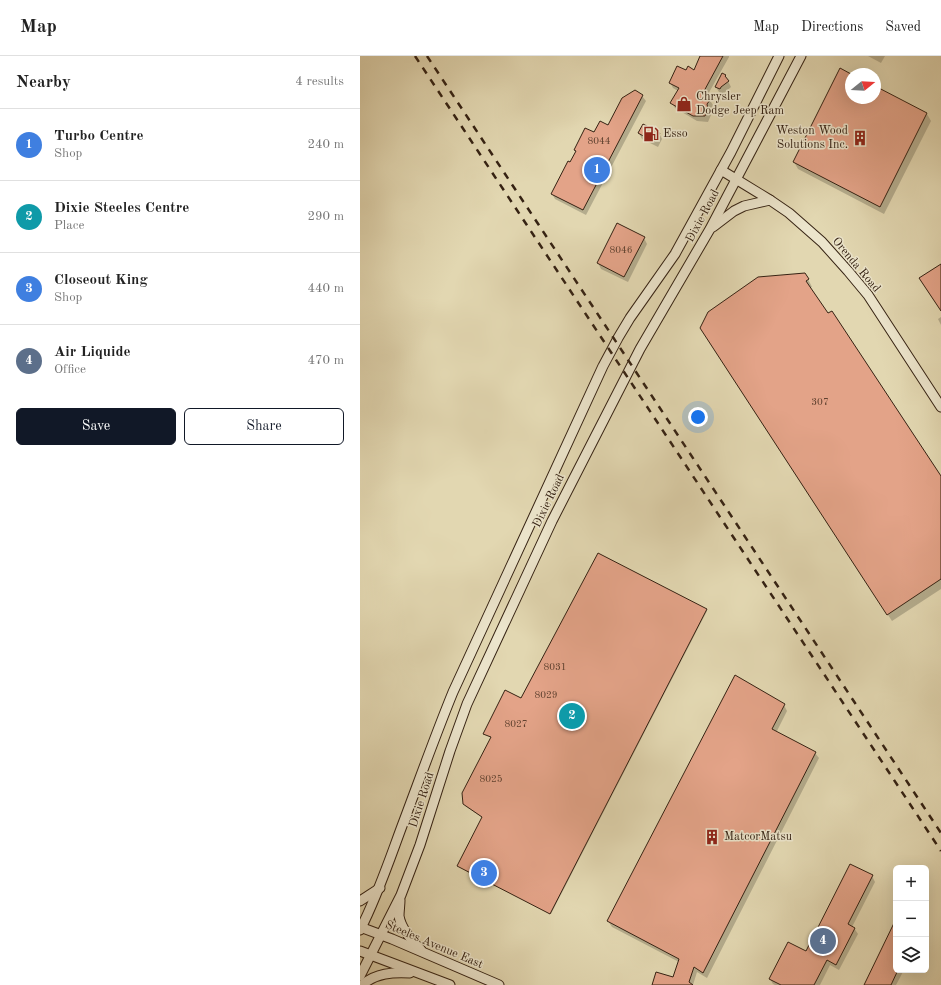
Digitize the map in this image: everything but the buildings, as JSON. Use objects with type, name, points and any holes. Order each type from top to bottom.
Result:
[{"type":"main road","name":"Dixie Road","points":[[360,929],[380,888],[453,692],[603,366],[630,318],[675,254],[721,170],[779,56]]},
{"type":"main road","name":"Dixie Road","points":[[360,976],[401,895],[420,845],[450,751],[467,704],[552,521],[610,406],[648,336],[710,229],[801,56]]},
{"type":"main road","name":"Orenda Road","points":[[721,170],[770,200],[822,242],[860,285],[941,407]]},
{"type":"main road","points":[[710,229],[734,211],[744,206],[770,200]]},
{"type":"main road","points":[[360,901],[380,888]]},
{"type":"main road","points":[[401,895],[399,916],[403,927],[408,937],[425,954]]},
{"type":"main road","name":"Steeles Avenue East","points":[[360,929],[381,935],[500,985]]},
{"type":"main road","points":[[360,951],[450,985]]},
{"type":"main road","points":[[362,985],[368,980],[393,972],[418,973]]},
{"type":"railway","points":[[415,56],[941,851]]},
{"type":"railway","points":[[427,56],[941,833]]},
{"type":"place","name":"Chrysler Dodge Jeep Ram","points":[[684,104]]},
{"type":"place","name":"Esso","points":[[651,134]]},
{"type":"place","name":"Weston Wood Solutions Inc.","points":[[860,138]]},
{"type":"place","name":"Turbo Centre","points":[[597,170]]},
{"type":"place","name":"Dixie Steeles Centre","points":[[572,716]]},
{"type":"place","name":"MatcorMatsu","points":[[712,837]]},
{"type":"place","name":"Closeout King","points":[[484,873]]},
{"type":"place","name":"Air Liquide","points":[[823,941]]}]
